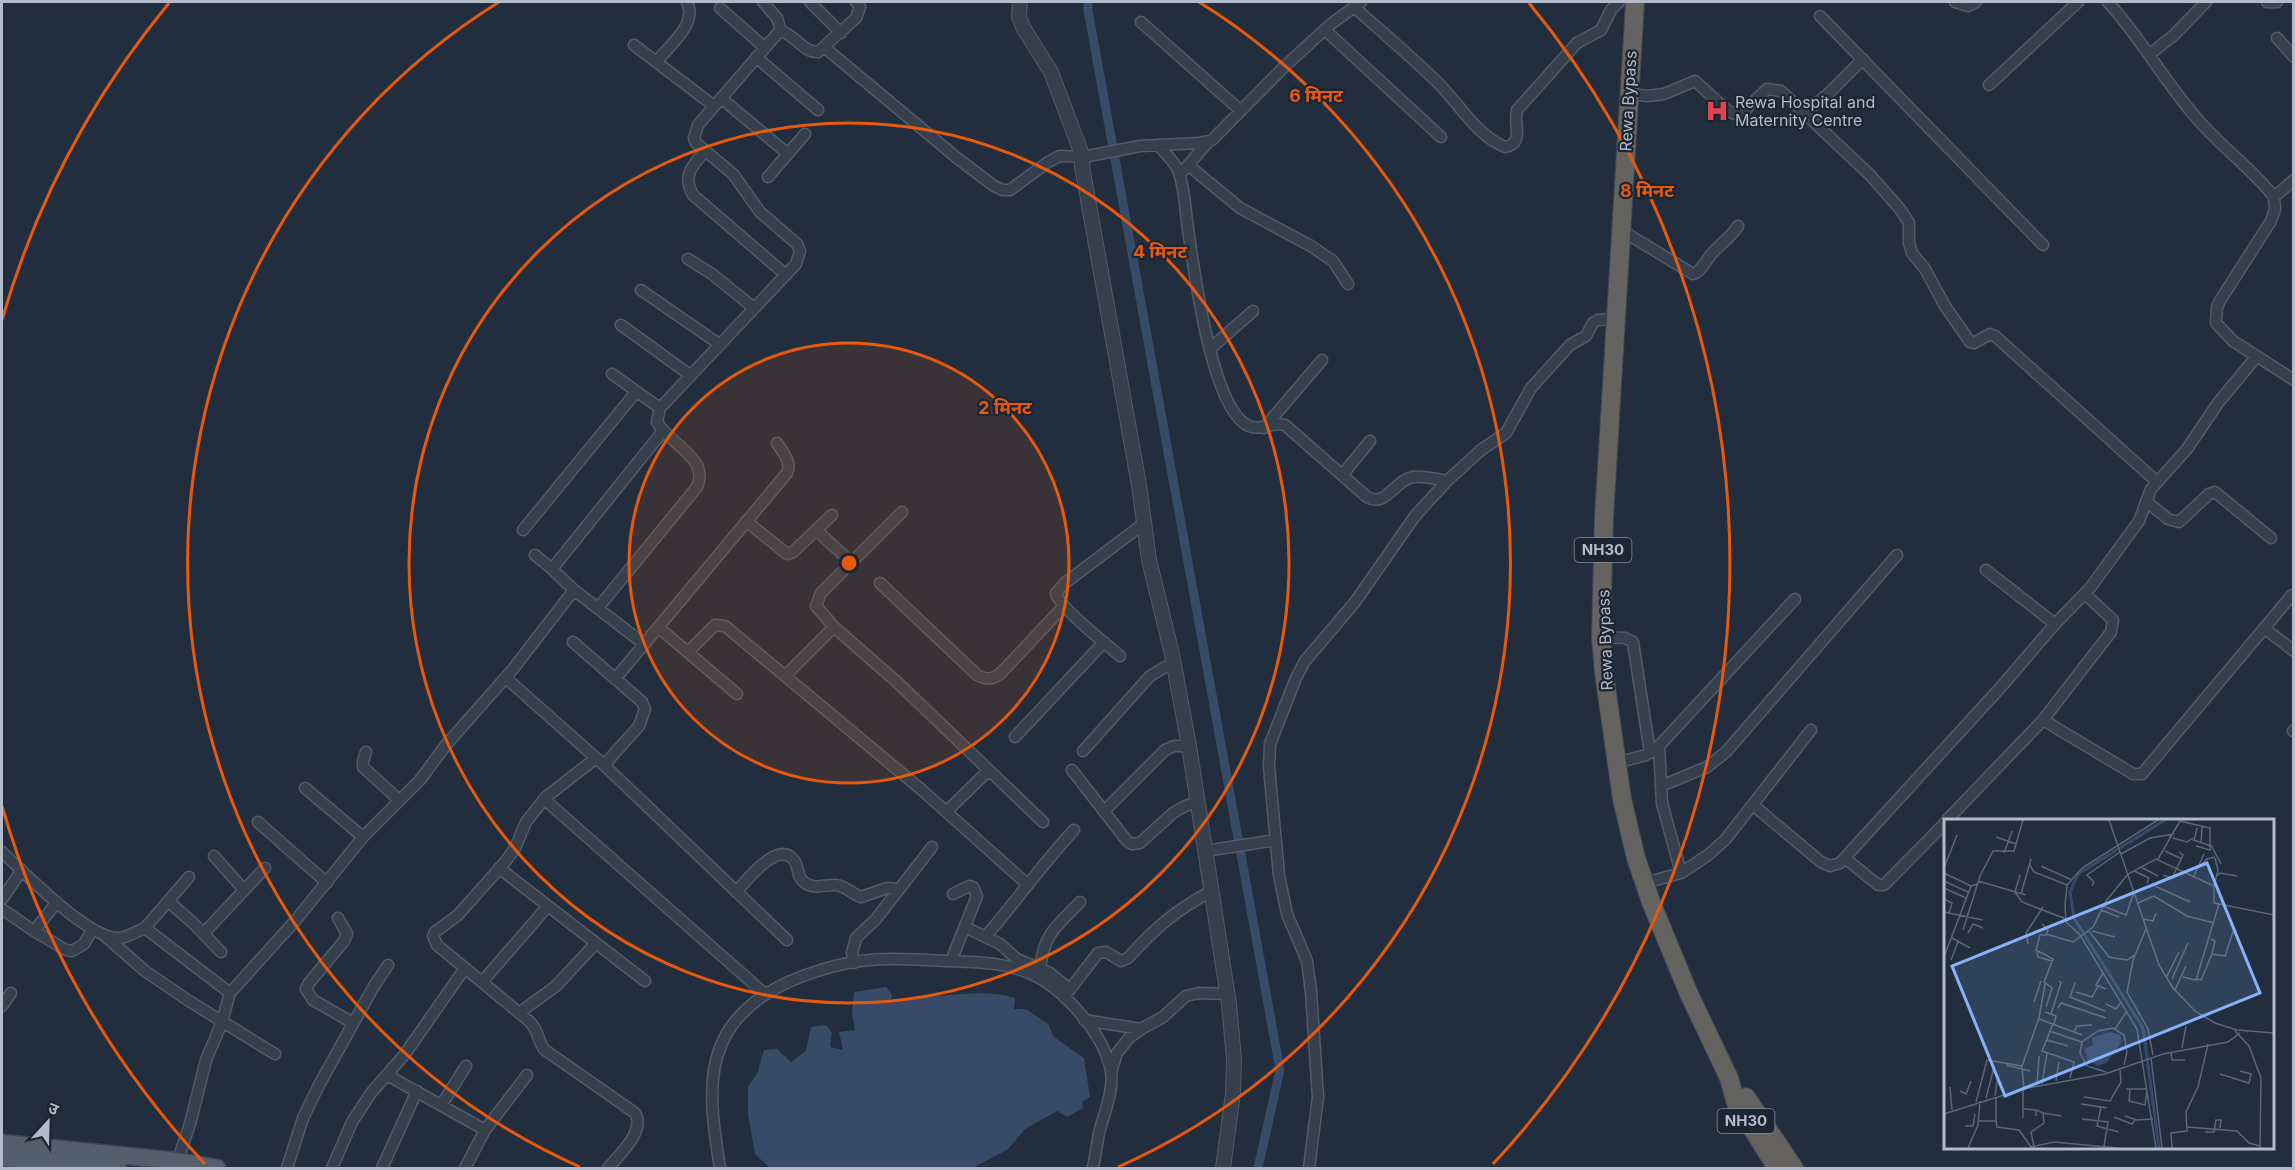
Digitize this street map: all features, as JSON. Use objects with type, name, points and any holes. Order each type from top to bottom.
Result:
[{"type":"highway","name":"Rewa Bypass","points":[[1635,2],[1604,517],[1601,637],[1616,763],[1629,831],[1645,883],[1689,994],[1729,1078],[1736,1103],[1773,1162],[1794,1168]]},
{"type":"highway","name":"Rewa Bypass","points":[[1729,1078],[1755,1111],[1773,1162]]},
{"type":"highway","points":[[1755,1111],[1786,1138],[1808,1168]]},
{"type":"main road","points":[[2,1143],[43,1154],[118,1168]]},
{"type":"main road","points":[[2,1158],[43,1154],[217,1168]]},
{"type":"street","points":[[656,62],[687,25],[691,15],[687,2]]},
{"type":"street","points":[[763,2],[777,18],[781,31],[792,36],[813,52],[818,52],[841,33],[859,13],[860,7],[856,2]]},
{"type":"street","points":[[810,2],[841,33]]},
{"type":"street","points":[[1020,2],[1019,17],[1024,29],[1051,72],[1071,130],[1087,157]]},
{"type":"street","points":[[1179,175],[1208,142],[1216,137],[1286,65],[1324,30],[1358,4],[1440,85],[1465,116],[1481,131],[1505,147],[1512,146],[1516,139],[1517,110],[1577,43],[1601,30],[1614,5],[1619,2]]},
{"type":"street","points":[[1955,2],[1968,6],[1977,2]]},
{"type":"street","points":[[1989,85],[2078,2]]},
{"type":"street","points":[[2108,2],[2126,21],[2193,114],[2216,141],[2274,197],[2275,209],[2271,221],[2221,298],[2216,323],[2233,341],[2294,380]]},
{"type":"street","points":[[2149,55],[2174,35],[2206,2]]},
{"type":"street","points":[[2267,2],[2277,2]]},
{"type":"street","points":[[720,8],[764,47]]},
{"type":"street","points":[[1821,15],[2043,245]]},
{"type":"street","points":[[1141,22],[1241,111]]},
{"type":"street","points":[[1324,30],[1441,137]]},
{"type":"street","points":[[598,608],[697,488],[701,478],[695,461],[663,431],[657,422],[660,408],[786,275],[799,258],[800,251],[797,244],[760,212],[733,174],[704,152],[696,143],[695,131],[764,47],[781,31]]},
{"type":"street","points":[[2277,38],[2294,57]]},
{"type":"street","points":[[634,45],[788,154]]},
{"type":"street","points":[[824,47],[957,158],[1003,190],[1010,190],[1018,186],[1048,162],[1060,156],[1087,157],[1140,146],[1208,142]]},
{"type":"street","points":[[756,57],[818,110]]},
{"type":"street","points":[[1804,112],[1828,94],[1863,59]]},
{"type":"street","points":[[1629,94],[1647,96],[1664,94],[1695,81],[1728,111],[1735,114],[1744,111],[1762,92],[1772,88],[1781,91],[1870,175],[1900,209],[1909,223],[1909,243],[1912,253],[1925,269],[1945,306],[1970,342],[1974,343],[1990,334],[1995,336],[2157,482]]},
{"type":"street","points":[[768,177],[805,134]]},
{"type":"street","points":[[1158,145],[1170,158],[1179,175],[1196,286],[1219,382],[1229,404],[1246,425],[1263,428],[1278,424],[1285,425],[1367,497],[1377,501],[1402,482],[1413,477],[1447,481]]},
{"type":"street","points":[[704,152],[687,178],[693,195],[786,275]]},
{"type":"street","points":[[1087,157],[1082,166],[1139,485],[1149,560],[1174,662],[1198,802],[1209,850],[1212,891],[1228,993],[1234,1059],[1233,1093],[1223,1168]]},
{"type":"street","points":[[1188,165],[1240,208],[1311,246],[1333,261],[1348,284]]},
{"type":"street","points":[[2274,197],[2294,180]]},
{"type":"street","points":[[1622,230],[1693,274],[1699,272],[1710,255],[1729,239],[1738,226]]},
{"type":"street","points":[[688,258],[754,308]]},
{"type":"street","points":[[641,290],[719,344]]},
{"type":"street","points":[[1211,348],[1253,311]]},
{"type":"street","points":[[1309,1168],[1318,1097],[1311,992],[1303,948],[1284,902],[1271,841],[1269,750],[1300,668],[1355,602],[1415,516],[1447,481],[1481,450],[1506,433],[1531,388],[1570,345],[1586,336],[1593,323],[1598,320],[1615,319]]},
{"type":"street","points":[[621,325],[690,375]]},
{"type":"street","points":[[1753,806],[1821,862],[1835,866],[1845,858],[2001,687],[2055,624],[2085,594],[2139,521],[2151,489],[2187,449],[2218,403],[2256,357]]},
{"type":"street","points":[[1263,428],[1322,360]]},
{"type":"street","points":[[612,374],[660,408]]},
{"type":"street","points":[[523,530],[636,392]]},
{"type":"street","points":[[552,569],[663,431]]},
{"type":"street","points":[[1342,475],[1370,441]]},
{"type":"street","points":[[615,679],[788,473],[790,467],[788,461],[777,443]]},
{"type":"street","points":[[2146,501],[2168,519],[2179,522],[2209,494],[2215,492],[2271,538]]},
{"type":"street","points":[[902,512],[817,599],[816,606],[834,627],[898,683],[1042,822]]},
{"type":"street","points":[[746,521],[787,554],[793,552],[832,515]]},
{"type":"street","points":[[1120,656],[1056,597],[1058,589],[1143,524]]},
{"type":"street","points":[[816,530],[852,562]]},
{"type":"street","points":[[535,555],[574,590],[644,644]]},
{"type":"street","points":[[1661,786],[1707,767],[1726,752],[1897,555]]},
{"type":"street","points":[[1986,570],[2055,624]]},
{"type":"street","points":[[880,584],[977,675],[985,679],[993,679],[1001,673],[1064,606]]},
{"type":"street","points":[[176,1165],[190,1124],[211,1045],[222,1022],[230,993],[327,883],[363,837],[420,780],[446,745],[506,678],[574,590]]},
{"type":"street","points":[[1948,819],[2043,720],[2096,654],[2114,627],[2111,617],[2085,594]]},
{"type":"street","points":[[2043,720],[2125,770],[2133,774],[2142,774],[2292,595]]},
{"type":"street","points":[[1616,763],[1650,753],[1659,746],[1795,599]]},
{"type":"street","points":[[688,652],[711,627],[719,624],[725,626],[946,811],[1028,885]]},
{"type":"street","points":[[658,627],[738,694]]},
{"type":"street","points":[[785,676],[834,627]]},
{"type":"street","points":[[2264,628],[2294,651]]},
{"type":"street","points":[[1601,637],[1624,638],[1633,642],[1650,753]]},
{"type":"street","points":[[573,642],[642,702],[645,709],[639,726],[600,762],[561,783],[544,799],[526,822],[515,848],[499,868],[458,915],[433,936],[437,945],[538,1031],[545,1050],[635,1113],[639,1119],[639,1125],[633,1137],[608,1168]]},
{"type":"street","points":[[1015,737],[1104,642]]},
{"type":"street","points":[[1083,751],[1150,676],[1174,662]]},
{"type":"street","points":[[506,678],[600,762],[787,940]]},
{"type":"street","points":[[1645,883],[1681,873],[1708,855],[1725,840],[1811,730]]},
{"type":"street","points":[[1104,811],[1165,750],[1174,746],[1189,746]]},
{"type":"street","points":[[1659,746],[1665,818],[1681,873]]},
{"type":"street","points":[[366,752],[363,767],[399,800]]},
{"type":"street","points":[[946,811],[989,770]]},
{"type":"street","points":[[1072,770],[1127,841],[1135,845],[1178,809],[1198,802]]},
{"type":"street","points":[[305,788],[363,837]]},
{"type":"street","points":[[544,799],[765,994]]},
{"type":"street","points":[[258,822],[327,883]]},
{"type":"street","points":[[1845,858],[1878,885],[1884,885],[1944,823]]},
{"type":"street","points":[[986,938],[1050,856],[1074,830]]},
{"type":"street","points":[[1209,850],[1271,841]]},
{"type":"street","points":[[854,963],[852,953],[856,938],[876,919],[932,847]]},
{"type":"street","points":[[2,852],[57,902],[92,930],[105,936],[145,971],[274,1054]]},
{"type":"street","points":[[735,892],[771,857],[779,853],[792,857],[796,862],[797,872],[801,879],[813,886],[842,886],[861,897],[887,888],[899,889]]},
{"type":"street","points":[[214,856],[244,890]]},
{"type":"street","points":[[204,933],[265,868]]},
{"type":"street","points":[[499,868],[645,981]]},
{"type":"street","points":[[2,899],[22,870]]},
{"type":"street","points":[[105,936],[122,938],[145,928],[189,877]]},
{"type":"street","points":[[951,961],[977,896],[976,891],[969,885],[953,894]]},
{"type":"street","points":[[1067,993],[1098,953],[1106,952],[1121,960],[1128,958],[1167,918],[1212,891]]},
{"type":"street","points":[[168,901],[204,933],[220,952]]},
{"type":"street","points":[[34,931],[57,902]]},
{"type":"street","points":[[1040,969],[1042,952],[1050,933],[1080,902]]},
{"type":"street","points":[[482,982],[548,906]]},
{"type":"street","points":[[2,911],[66,950],[72,951],[84,944],[92,930]]},
{"type":"street","points":[[338,918],[347,934],[344,941],[306,989],[313,1000],[353,1023]]},
{"type":"street","points":[[964,927],[1000,944],[1017,959],[1058,978],[1084,1020],[1101,1042],[1111,1072]]},
{"type":"street","points":[[145,928],[230,993]]},
{"type":"street","points":[[519,1013],[556,986],[596,943]]},
{"type":"street","points":[[720,1168],[713,1099],[714,1069],[722,1043],[731,1027],[765,994],[798,979],[841,964],[883,960],[951,961],[1009,966],[1067,993]]},
{"type":"street","points":[[287,1168],[308,1107],[353,1023],[388,965]]},
{"type":"street","points":[[332,1168],[352,1122],[371,1093],[405,1054],[465,968]]},
{"type":"street","points":[[2,1006],[11,993]]},
{"type":"street","points":[[1093,1168],[1109,1099],[1111,1072],[1122,1046],[1141,1029],[1163,1017],[1179,1001],[1192,994],[1228,993]]},
{"type":"street","points":[[1084,1020],[1141,1029]]},
{"type":"street","points":[[442,1104],[466,1066]]},
{"type":"street","points":[[387,1075],[485,1130]]},
{"type":"street","points":[[465,1168],[485,1130],[527,1076]]},
{"type":"street","points":[[382,1168],[417,1091]]},
{"type":"water","points":[[886,987],[892,995],[891,999],[884,1003],[892,1003],[904,998],[970,993],[1015,998],[1014,1009],[1026,1009],[1048,1024],[1054,1037],[1084,1058],[1090,1097],[1082,1102],[1083,1108],[1067,1117],[1057,1111],[1025,1129],[1008,1149],[973,1168],[770,1168],[755,1154],[748,1114],[748,1087],[757,1074],[764,1050],[777,1049],[791,1062],[806,1051],[811,1027],[826,1025],[832,1033],[830,1047],[843,1050],[839,1032],[855,1030],[852,1013],[854,992]]},
{"type":"waterway","points":[[1088,2],[1280,1070],[1258,1168]]},
{"type":"place","name":"Rewa Hospital and Maternity Centre","points":[[1717,111]]}]
